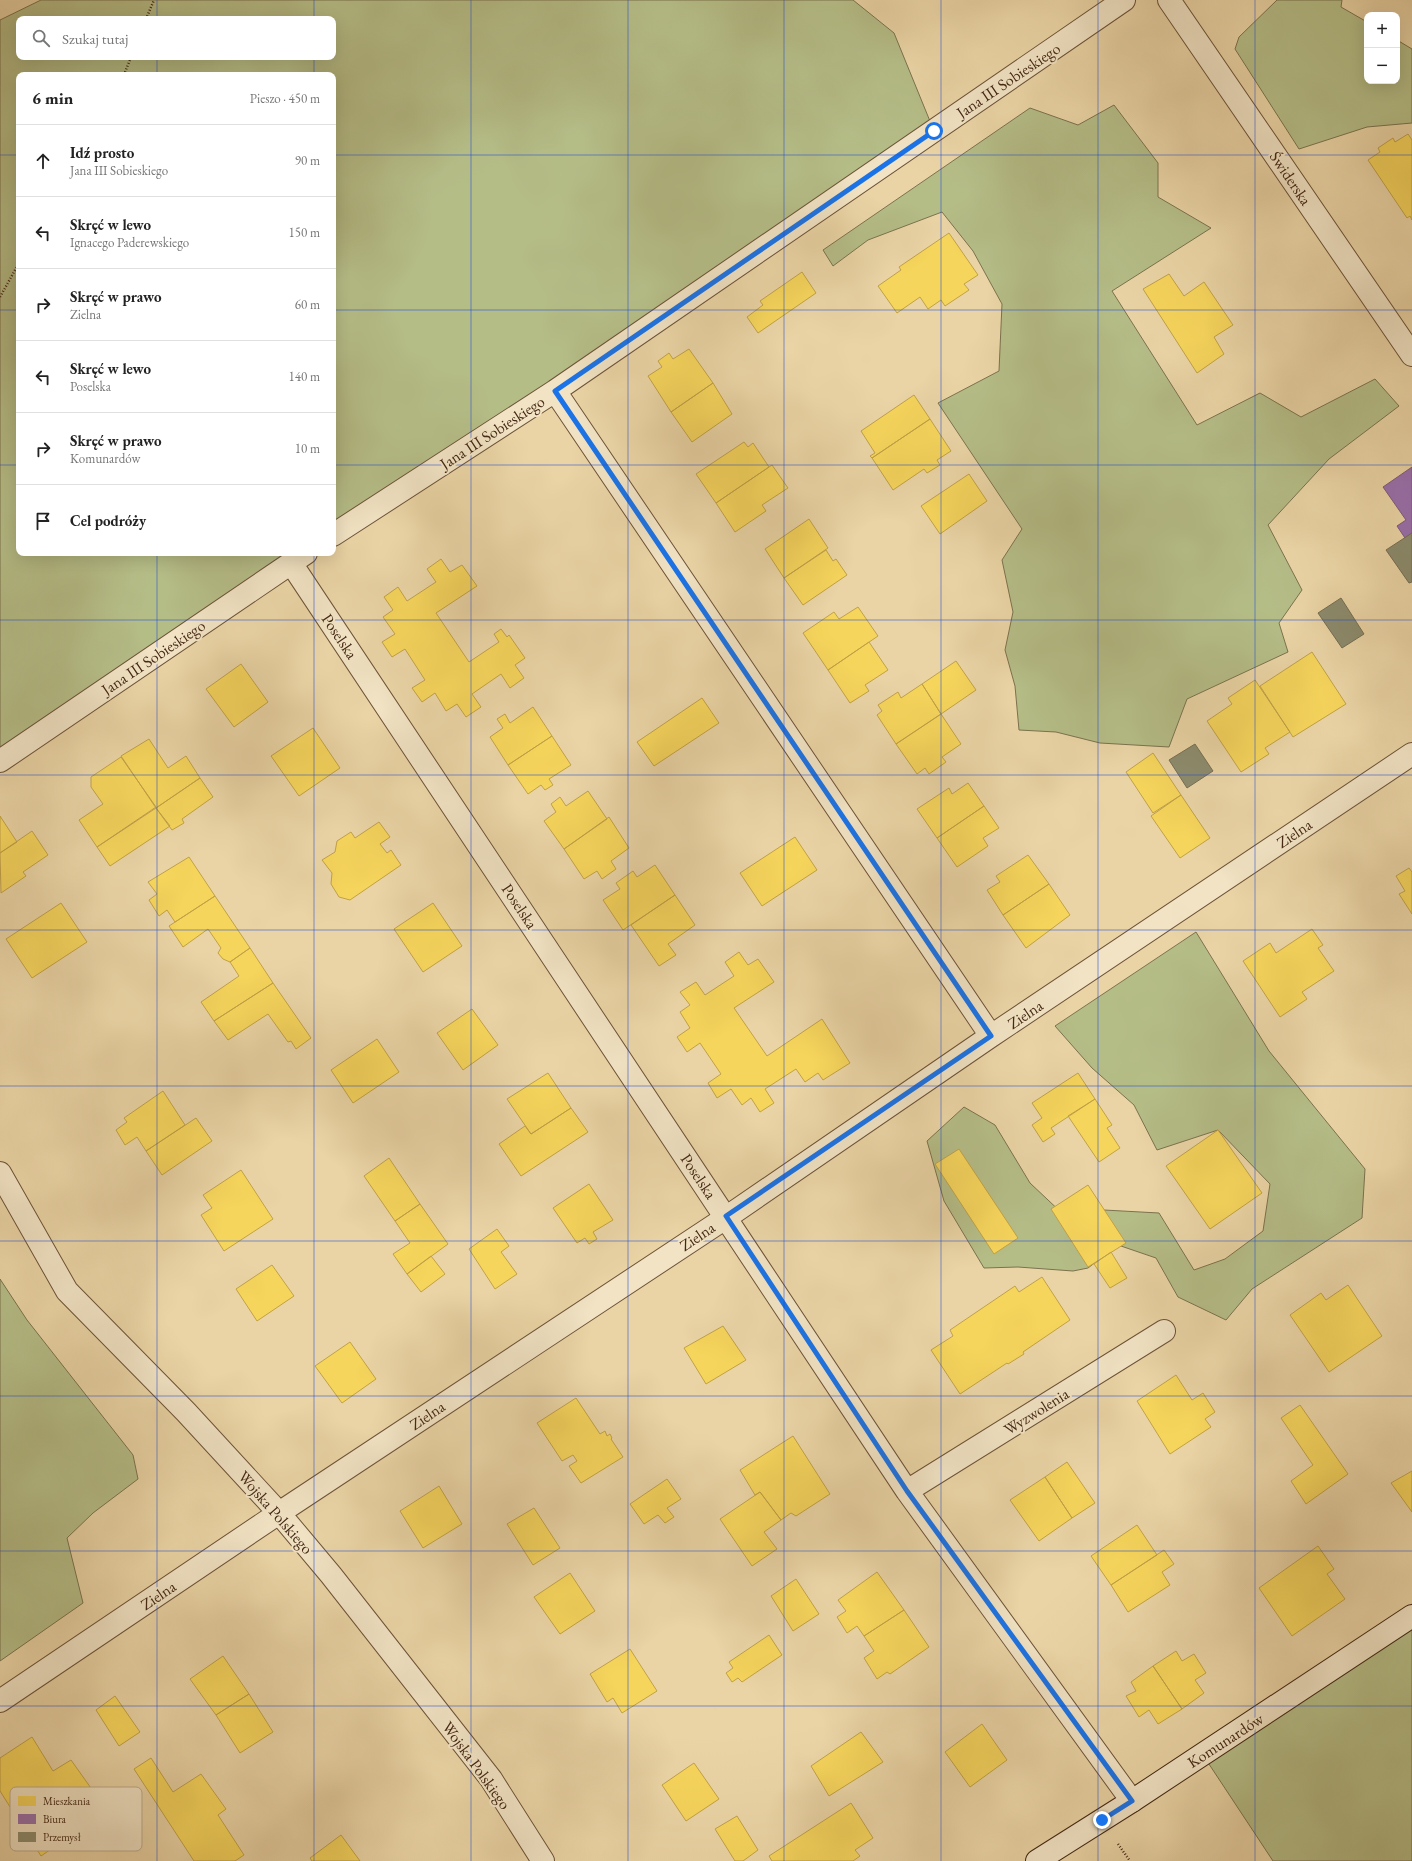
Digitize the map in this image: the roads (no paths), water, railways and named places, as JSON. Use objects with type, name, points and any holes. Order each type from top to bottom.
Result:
[{"type":"street","name":"Jana III Sobieskiego","points":[[336,533],[555,391],[1124,0]]},
{"type":"street","name":"Świderska","points":[[1170,0],[1412,355]]},
{"type":"street","points":[[555,391],[991,1036]]},
{"type":"street","name":"Jana III Sobieskiego","points":[[0,761],[298,558]]},
{"type":"street","name":"Poselska","points":[[298,558],[726,1216],[907,1491],[1132,1801]]},
{"type":"street","name":"Zielna","points":[[0,1702],[279,1513],[726,1216],[991,1036],[1412,754]]},
{"type":"street","name":"Wojska Polskiego","points":[[0,1173],[67,1291],[186,1412],[279,1513],[331,1575],[490,1779],[543,1861]]},
{"type":"street","name":"Wyzwolenia","points":[[907,1491],[1164,1331]]},
{"type":"street","name":"Komunardów","points":[[1037,1861],[1132,1801],[1412,1616]]}]
